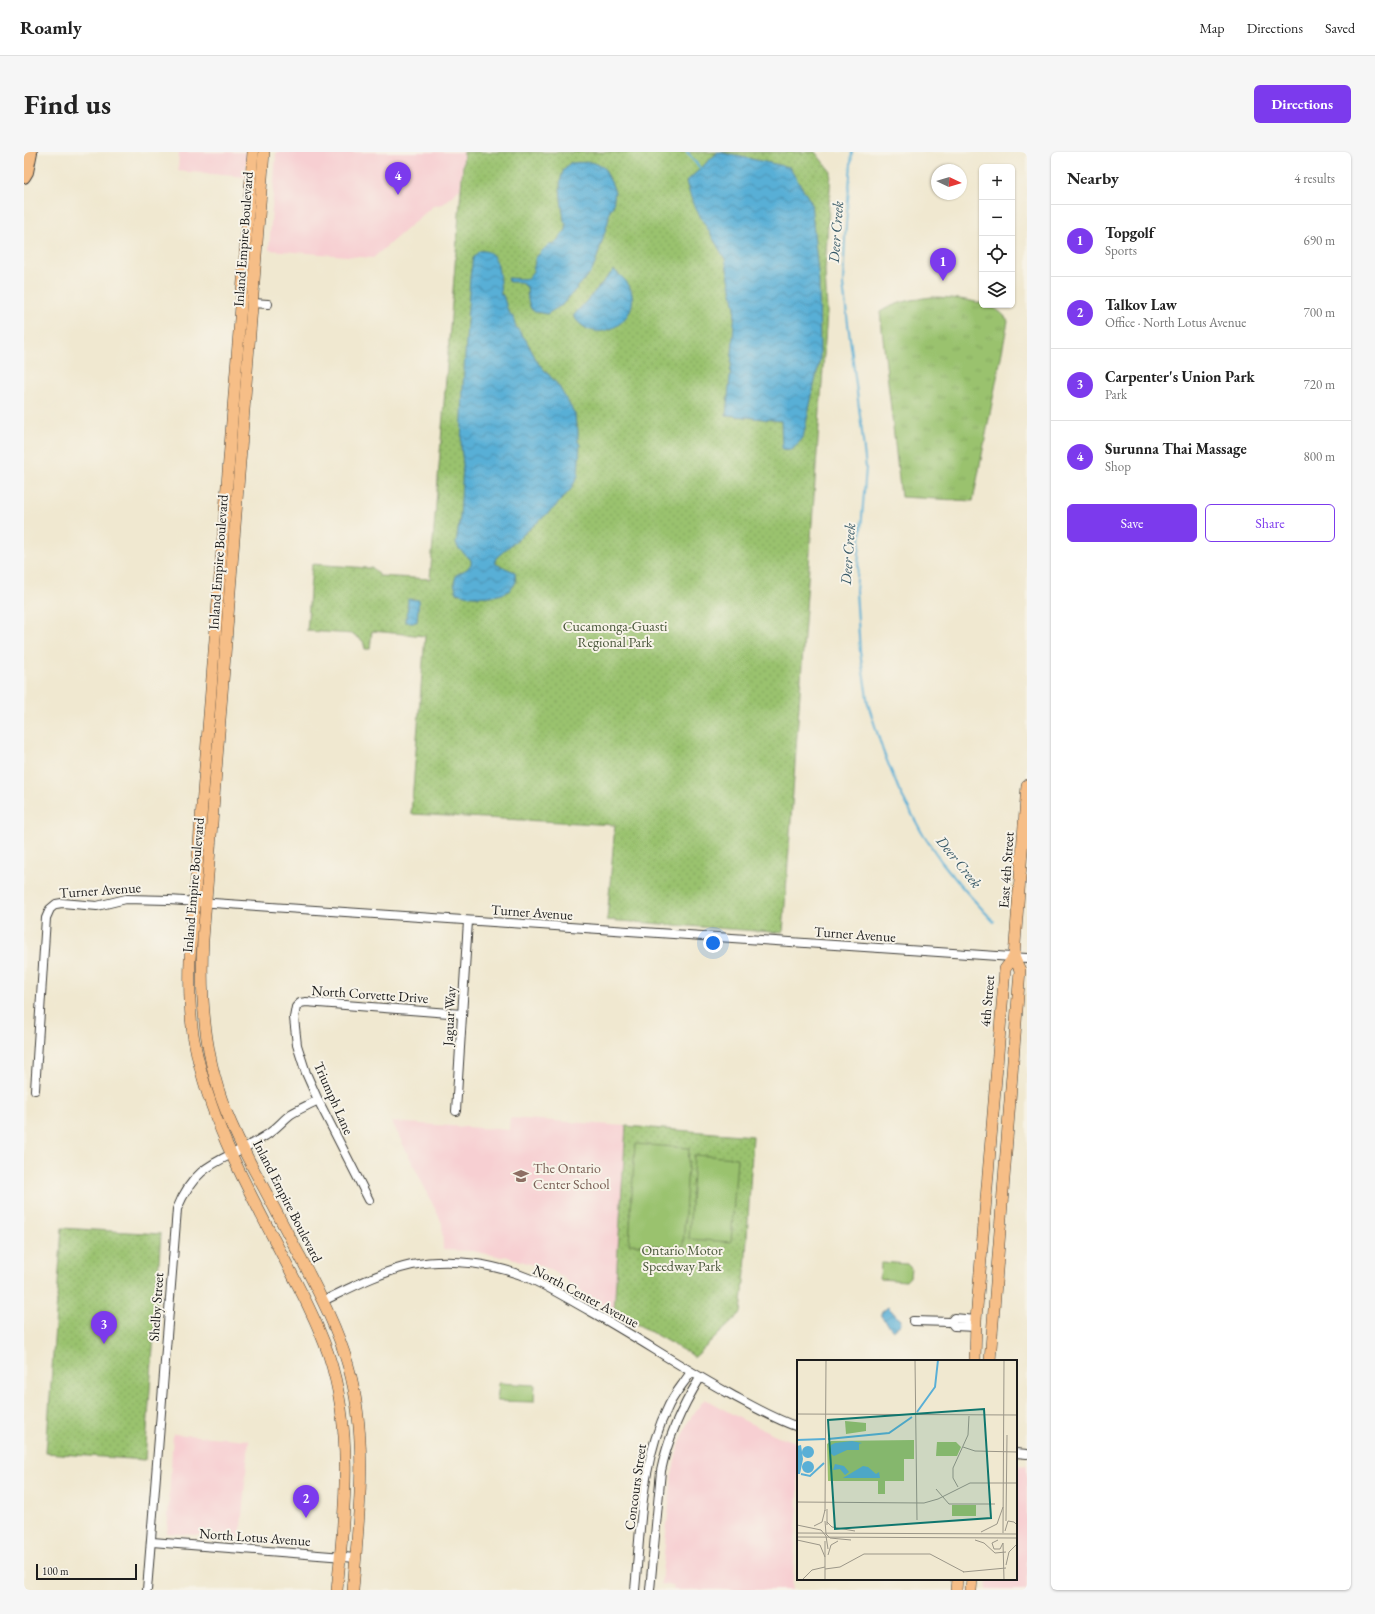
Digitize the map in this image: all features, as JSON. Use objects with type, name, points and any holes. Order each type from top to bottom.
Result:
[{"type":"highway","points":[[24,177],[27,172],[31,152]]},
{"type":"main road","name":"Inland Empire Boulevard","points":[[253,152],[194,902],[190,981],[191,1015],[195,1044],[209,1100],[230,1154],[310,1307],[332,1366],[337,1385],[345,1434],[346,1479],[337,1590]]},
{"type":"main road","name":"Inland Empire Boulevard","points":[[264,152],[206,903],[202,985],[203,1014],[214,1074],[226,1111],[243,1148],[323,1300],[342,1346],[348,1366],[358,1414],[362,1457],[353,1590]]},
{"type":"main road","name":"East 4th Street","points":[[1014,957],[1027,785]]},
{"type":"main road","name":"4th Street","points":[[975,1360],[976,1324],[1005,969],[1014,957]]},
{"type":"main road","points":[[990,1360],[1020,972],[1014,957]]},
{"type":"main road","points":[[310,1307],[323,1300]]},
{"type":"main road","points":[[956,1590],[957,1580]]},
{"type":"main road","points":[[971,1590],[972,1580]]},
{"type":"street","points":[[253,303],[268,304]]},
{"type":"street","name":"Turner Avenue","points":[[35,1090],[46,918],[50,909],[56,904],[62,903],[97,906],[126,899],[194,902],[1027,958]]},
{"type":"street","name":"Jaguar Way","points":[[456,1111],[468,921]]},
{"type":"street","name":"North Corvette Drive","points":[[300,1003],[306,1002],[462,1014]]},
{"type":"street","name":"Triumph Lane","points":[[300,1003],[296,1007],[294,1018],[297,1045],[306,1073],[318,1100],[369,1200]]},
{"type":"street","name":"Shelby Street","points":[[147,1590],[152,1542],[177,1209],[186,1189],[198,1174],[210,1165],[265,1136],[291,1114],[318,1100]]},
{"type":"street","name":"North Center Avenue","points":[[323,1300],[385,1272],[414,1265],[447,1262],[478,1264],[504,1270],[529,1278],[551,1289],[622,1329],[700,1378],[762,1412],[797,1426]]},
{"type":"street","points":[[914,1322],[951,1322],[954,1318],[976,1324]]},
{"type":"street","name":"Concours Street","points":[[635,1590],[645,1487],[653,1444],[669,1404],[691,1372]]},
{"type":"street","name":"Concours Street","points":[[650,1590],[663,1458],[674,1427],[700,1378]]},
{"type":"street","points":[[1017,1453],[1027,1454]]},
{"type":"street","name":"North Lotus Avenue","points":[[152,1542],[356,1558]]},
{"type":"shaded area","points":[[179,152],[247,152],[246,177],[178,171]]},
{"type":"shaded area","points":[[276,152],[463,152],[460,189],[442,204],[433,206],[373,258],[269,250]]},
{"type":"shaded area","name":"The Ontario Center School","points":[[510,1118],[626,1126],[614,1311],[573,1287],[563,1277],[555,1272],[542,1266],[530,1264],[505,1256],[503,1257],[472,1251],[443,1250],[442,1223],[392,1122],[509,1130]]},
{"type":"shaded area","points":[[705,1399],[743,1420],[778,1436],[797,1443],[797,1520],[792,1590],[673,1590],[674,1586],[661,1584],[672,1475],[676,1455],[687,1423]]},
{"type":"shaded area","points":[[173,1434],[249,1440],[240,1538],[167,1533]]},
{"type":"shaded area","points":[[1017,1465],[1027,1466],[1027,1590],[987,1590],[988,1580],[1017,1580]]},
{"type":"green space","name":"Cucamonga-Guasti Regional Park","points":[[464,152],[815,152],[831,172],[825,271],[827,312],[783,933],[607,920],[615,825],[411,814],[425,636],[372,631],[370,649],[365,649],[363,641],[353,634],[307,631],[312,564],[372,567],[379,576],[430,579]]},
{"type":"green space","points":[[932,297],[977,302],[979,303],[979,308],[994,308],[1008,321],[973,501],[901,497],[880,312],[892,306]]},
{"type":"green space","name":"Ontario Motor Speedway Park","points":[[626,1126],[753,1136],[741,1313],[695,1357],[614,1311]]},
{"type":"green space","points":[[635,1144],[689,1148],[683,1247],[629,1244]]},
{"type":"green space","points":[[694,1155],[737,1158],[731,1242],[689,1239]]},
{"type":"green space","points":[[62,1228],[161,1234],[145,1460],[46,1453]]},
{"type":"green space","points":[[882,1262],[907,1264],[911,1268],[910,1277],[906,1281],[881,1279]]},
{"type":"green space","points":[[499,1383],[535,1385],[534,1402],[497,1401]]},
{"type":"water","points":[[718,152],[789,167],[811,202],[819,282],[820,358],[803,438],[792,450],[782,449],[781,421],[726,415],[735,308],[725,259],[693,204],[686,182]]},
{"type":"water","points":[[590,162],[604,168],[615,192],[613,206],[610,210],[608,222],[595,264],[591,272],[562,305],[547,314],[535,312],[531,309],[528,300],[527,287],[520,282],[509,282],[508,278],[528,279],[533,271],[536,257],[549,244],[555,243],[566,230],[560,191],[562,175],[570,163]]},
{"type":"water","points":[[479,251],[486,251],[492,254],[496,259],[501,295],[503,295],[508,311],[513,317],[516,327],[526,340],[538,363],[558,385],[575,414],[578,429],[578,441],[580,445],[578,476],[571,489],[554,508],[495,560],[496,564],[515,572],[516,582],[510,590],[495,596],[467,595],[457,593],[454,584],[456,575],[467,569],[471,564],[471,560],[458,548],[456,543],[460,517],[463,464],[461,447],[463,386],[470,277],[473,258]]},
{"type":"water","points":[[614,270],[625,280],[631,290],[632,303],[630,312],[618,325],[610,329],[592,331],[584,327],[573,316]]},
{"type":"water","points":[[408,599],[419,600],[417,622],[405,622],[405,617],[407,617]]},
{"type":"water","points":[[888,1307],[900,1320],[901,1324],[893,1330],[881,1316],[881,1313]]},
{"type":"waterway","points":[[687,152],[701,169]]},
{"type":"waterway","name":"Deer Creek","points":[[852,152],[845,237],[843,285],[866,468],[856,591],[860,652],[868,704],[883,751],[899,790],[922,833],[941,861],[962,887],[994,922]]},
{"type":"place","name":"Surunna Thai Massage","points":[[398,195]]},
{"type":"place","name":"Topgolf","points":[[943,281]]},
{"type":"place","name":"The Ontario Center School","points":[[521,1176]]},
{"type":"place","name":"Carpenter's Union Park","points":[[104,1344]]},
{"type":"place","name":"Talkov Law","points":[[306,1518]]}]
